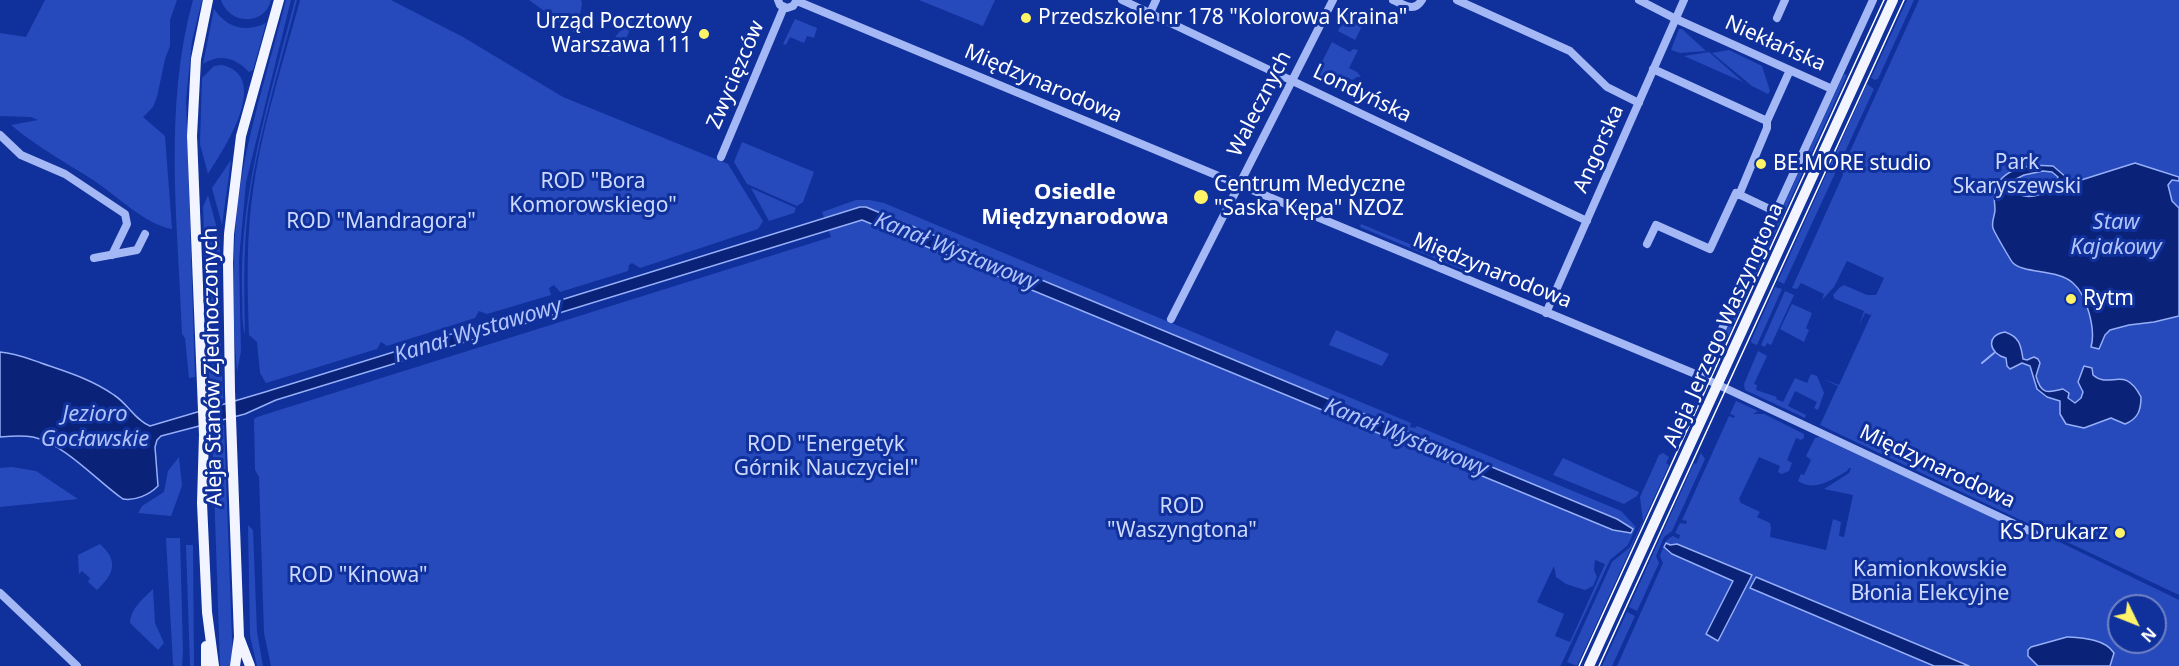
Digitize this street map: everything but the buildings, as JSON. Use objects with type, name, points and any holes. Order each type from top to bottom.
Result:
[{"type":"main road","name":"Aleja Stanów Zjednoczonych","points":[[208,0],[196,59],[192,120],[204,435],[202,503],[207,612],[214,666]]},
{"type":"main road","name":"Aleja Stanów Zjednoczonych","points":[[235,666],[239,637],[231,427],[228,253],[241,136],[279,0]]},
{"type":"main road","name":"Aleja Jerzego Waszyngtona","points":[[1589,666],[1893,0]]},
{"type":"main road","points":[[206,666],[207,612]]},
{"type":"main road","points":[[239,637],[250,666]]},
{"type":"street","name":"Londyńska","points":[[1122,0],[1587,221]]},
{"type":"street","points":[[1150,13],[1156,0]]},
{"type":"street","name":"Walecznych","points":[[1171,320],[1333,0]]},
{"type":"street","points":[[1394,0],[1412,8],[1417,7],[1422,0]]},
{"type":"street","points":[[1458,0],[1570,51],[1607,87],[1639,103]]},
{"type":"street","name":"Niekłańska","points":[[1639,0],[1832,89]]},
{"type":"street","name":"Angorska","points":[[1546,313],[1684,0]]},
{"type":"street","points":[[1777,18],[1785,0]]},
{"type":"street","name":"Aleja Jerzego Waszyngtona","points":[[1700,377],[1873,0]]},
{"type":"street","points":[[781,4],[790,8],[797,1]]},
{"type":"street","name":"Międzynarodowa","points":[[797,1],[1700,377],[2034,533]]},
{"type":"street","name":"Zwycięzców","points":[[721,157],[781,4]]},
{"type":"street","points":[[1653,69],[1767,121]]},
{"type":"street","points":[[1738,195],[1790,70]]},
{"type":"street","points":[[0,135],[21,155],[65,174],[125,214],[127,224],[112,255]]},
{"type":"street","points":[[1647,243],[1656,225],[1710,249],[1736,193],[1776,212]]},
{"type":"street","points":[[94,258],[137,250],[145,234]]},
{"type":"street","points":[[0,593],[77,666]]},
{"type":"green space","points":[[45,0],[177,0],[170,20],[170,46],[157,97],[153,107],[143,117],[165,136],[172,229],[142,216],[11,125],[38,120],[31,117],[0,116],[0,33],[26,37]]},
{"type":"green space","points":[[193,0],[202,0],[192,41],[186,100],[195,377],[189,378],[185,338],[182,334],[175,124],[178,82]]},
{"type":"green space","points":[[221,0],[271,0],[262,14],[247,19],[231,14]]},
{"type":"green space","points":[[286,0],[291,0],[246,182],[239,260],[241,351],[237,372],[233,276],[235,229],[241,181],[250,135]]},
{"type":"green space","points":[[295,0],[297,0],[255,164],[248,206],[244,279],[245,334],[242,314],[242,256],[246,219],[251,182],[266,109]]},
{"type":"green space","name":"ROD \"Mandragora\"","points":[[300,0],[391,0],[463,37],[563,97],[728,164],[763,221],[758,229],[640,268],[632,263],[628,271],[560,292],[554,285],[549,288],[551,295],[487,314],[479,311],[475,318],[387,346],[381,342],[377,349],[266,383],[260,373],[257,342],[249,335],[248,240],[254,184],[263,138]]},
{"type":"green space","points":[[529,0],[581,0],[576,34]]},
{"type":"green space","points":[[919,0],[995,0],[983,26]]},
{"type":"green space","points":[[1907,0],[1914,0],[1878,79],[1875,80],[1871,78]]},
{"type":"green space","name":"Park Skaryszewski","points":[[1919,0],[2179,0],[2179,595],[1820,425],[1838,386],[1823,379],[1839,385],[1872,313],[1870,315],[1865,313],[1859,325],[1864,311],[1835,299],[1833,295],[1844,285],[1867,295],[1876,295],[1884,278],[1847,261],[1834,287],[1822,300],[1824,294],[1801,283],[1797,289],[1792,288],[1843,175],[1842,169]]},
{"type":"green space","points":[[214,9],[225,21],[237,27],[251,28],[266,23],[253,70],[249,72],[239,63],[222,58],[203,64]]},
{"type":"green space","points":[[1347,12],[1355,15],[1353,19],[1362,26],[1355,40],[1338,31]]},
{"type":"green space","points":[[633,15],[629,33],[619,50],[609,56],[603,52]]},
{"type":"green space","points":[[795,19],[817,28],[814,38],[807,36],[804,43],[790,37],[786,45],[783,44]]},
{"type":"green space","points":[[1679,29],[1682,29],[1706,51],[1680,53],[1671,50]]},
{"type":"green space","points":[[1332,42],[1350,52],[1353,49],[1358,50],[1349,68],[1361,77],[1352,80],[1347,77],[1341,91],[1314,78]]},
{"type":"green space","points":[[1729,50],[1762,66],[1770,91],[1768,94],[1752,86],[1712,53]]},
{"type":"green space","points":[[1709,52],[1743,82],[1684,56]]},
{"type":"green space","points":[[222,65],[236,72],[243,84],[244,98],[233,132],[208,174],[200,144],[202,78],[214,66]]},
{"type":"green space","points":[[1844,74],[1847,75],[1711,374],[1708,370]]},
{"type":"green space","points":[[1867,84],[1874,89],[1784,284],[1778,281]]},
{"type":"green space","points":[[742,142],[814,172],[803,202],[797,206],[747,184],[734,162]]},
{"type":"green space","points":[[231,160],[222,225],[212,188]]},
{"type":"green space","points":[[751,188],[796,208],[794,213],[769,221]]},
{"type":"green space","points":[[208,195],[220,240],[219,292],[223,399],[210,402],[203,207]]},
{"type":"green space","points":[[856,200],[884,203],[1411,423],[1410,427],[1417,426],[1621,511],[1636,527],[1628,545],[1610,560],[1559,666],[271,666],[264,633],[259,477],[255,470],[254,419],[831,237],[822,212]],"holes":[[[1595,560],[1605,564],[1570,642],[1555,636],[1564,614],[1537,602],[1554,566],[1556,577],[1566,584],[1585,590],[1593,586],[1597,577],[1594,570]]]},
{"type":"green space","points":[[1361,224],[1468,268],[1465,271],[1360,227]]},
{"type":"green space","points":[[1775,287],[1782,289],[1757,345],[1751,341]]},
{"type":"green space","points":[[1785,291],[1794,295],[1771,345],[1767,343],[1765,347],[1761,345]]},
{"type":"green space","points":[[1792,304],[1812,313],[1804,342],[1780,329]]},
{"type":"green space","points":[[1336,330],[1389,354],[1382,366],[1329,345]]},
{"type":"green space","points":[[1758,351],[1767,356],[1754,384],[1757,385],[1756,390],[1777,397],[1776,399],[1783,402],[1795,378],[1807,383],[1811,374],[1817,376],[1824,393],[1818,410],[1814,408],[1817,402],[1795,391],[1788,406],[1806,415],[1805,418],[1745,390],[1744,384]]},
{"type":"green space","name":"Kamionkowskie Błonia Elekcyjne","points":[[1736,401],[1758,411],[1753,414],[1764,414],[1804,434],[1801,440],[1796,438],[1787,460],[1792,463],[1789,471],[1782,474],[1778,472],[1780,466],[1759,457],[1739,499],[1741,503],[1760,512],[1757,517],[1770,523],[1770,537],[1826,550],[1833,519],[1841,522],[1839,536],[1844,537],[1853,495],[1824,489],[1849,473],[1851,468],[1823,484],[1811,485],[1798,481],[1801,474],[1804,475],[1811,460],[1806,456],[1815,438],[1820,437],[2038,539],[2041,533],[2167,594],[2107,594],[2107,654],[2167,654],[2167,594],[2179,600],[2179,666],[1617,666],[1663,563],[1660,556],[1663,547],[1673,536],[1679,539],[1680,535],[1675,533],[1680,523],[1686,524],[1687,521],[1682,520],[1729,416],[1734,418],[1735,416],[1730,414]]},
{"type":"green space","points":[[224,425],[233,666],[220,666],[212,428]]},
{"type":"green space","points":[[1663,453],[1669,457],[1666,463],[1669,465],[1577,666],[1567,662],[1612,562],[1630,547],[1643,521],[1640,497],[1659,455]]},
{"type":"green space","points":[[1701,453],[1705,459],[1672,531],[1664,537],[1656,556],[1659,563],[1637,611],[1629,607],[1694,463],[1696,464]]},
{"type":"green space","points":[[179,457],[182,486],[171,516],[138,513],[142,506],[164,492],[168,471]]},
{"type":"green space","points":[[1563,458],[1639,492],[1637,496],[1624,504],[1553,475]]},
{"type":"green space","points":[[12,467],[36,471],[78,499],[0,507],[0,468]]},
{"type":"green space","points":[[248,525],[253,530],[257,632],[263,666],[257,666],[250,636]]},
{"type":"green space","points":[[166,538],[180,538],[182,666],[173,664]]},
{"type":"green space","points":[[100,544],[110,556],[112,567],[107,578],[97,590],[88,582],[90,578],[82,571],[79,574],[78,555]]},
{"type":"green space","points":[[186,545],[193,545],[194,666],[190,666]]},
{"type":"green space","points":[[153,589],[155,623],[164,643],[158,650],[130,623],[135,608]]},
{"type":"green space","points":[[1627,612],[1635,616],[1612,666],[1602,666]]},
{"type":"water","name":"Staw Kajakowy","points":[[2135,163],[2179,177],[2179,181],[2172,180],[2168,185],[2172,201],[2179,208],[2179,316],[2110,330],[2105,335],[2099,349],[2091,347],[2091,322],[2078,288],[2067,279],[2025,269],[2013,263],[1993,226],[1995,191],[1998,183],[2010,172],[2027,167],[2053,166],[2067,178],[2078,181]],"holes":[[[2043,171],[2052,172],[2058,177],[2052,188],[2034,196],[2015,192],[2013,183],[2016,179]]]},
{"type":"water","points":[[866,207],[1617,519],[1633,529],[1631,533],[1613,530],[862,220],[276,400],[245,414],[161,436],[155,447],[158,486],[146,495],[137,498],[123,499],[69,455],[45,441],[25,436],[0,437],[0,352],[26,358],[97,385],[119,399],[140,420],[150,426]]},
{"type":"water","points":[[2005,332],[2017,339],[2023,359],[2034,357],[2038,359],[2040,363],[2036,376],[2043,390],[2049,392],[2063,389],[2069,393],[2068,398],[2075,403],[2081,398],[2083,392],[2078,382],[2084,366],[2092,368],[2093,375],[2100,379],[2123,379],[2135,387],[2141,397],[2138,414],[2125,424],[2111,418],[2084,428],[2066,424],[2060,414],[2060,401],[2047,397],[2037,389],[2030,366],[2022,363],[2010,369],[2006,358],[1993,349],[1994,337]]},
{"type":"water","points":[[1666,543],[1677,544],[1752,575],[1718,641],[1706,634],[1733,581],[1672,554],[1664,547]]},
{"type":"water","points":[[1756,577],[1969,666],[1934,666],[1750,588]]},
{"type":"water","points":[[2067,637],[2080,638],[2099,642],[2107,646],[2107,654],[2114,654],[2110,666],[2038,666],[2028,656],[2028,650],[2031,647]]},
{"type":"waterway","points":[[1982,363],[1994,353]]},
{"type":"tram line","points":[[1579,666],[1884,0]]},
{"type":"tram line","points":[[1599,666],[1904,0]]},
{"type":"place","name":"Przedszkole nr 178 \"Kolorowa Kraina\"","points":[[1026,18]]},
{"type":"place","name":"Urząd Pocztowy Warszawa 111","points":[[704,34]]},
{"type":"place","name":"BE.MORE studio","points":[[1761,164]]},
{"type":"place","name":"Centrum Medyczne \"Saska Kępa\" NZOZ","points":[[1201,197]]},
{"type":"place","name":"Rytm","points":[[2071,299]]},
{"type":"place","name":"KS Drukarz","points":[[2120,533]]},
{"type":"district","name":"Osiedle Międzynarodowa","points":[[1075,206]]},
{"type":"park label","name":"ROD \"Bora Komorowskiego\"","points":[[593,194]]},
{"type":"park label","name":"ROD \"Energetyk Górnik Nauczyciel\"","points":[[826,457]]},
{"type":"park label","name":"ROD \"Waszyngtona\"","points":[[1182,519]]},
{"type":"park label","name":"ROD \"Kinowa\"","points":[[358,576]]},
{"type":"water label","name":"Kanał Wystawowy","points":[[956,252]]},
{"type":"water label","name":"Kanał Wystawowy","points":[[478,331]]},
{"type":"water label","name":"Jezioro Gocławskie","points":[[95,428]]},
{"type":"water label","name":"Kanał Wystawowy","points":[[1406,438]]}]
